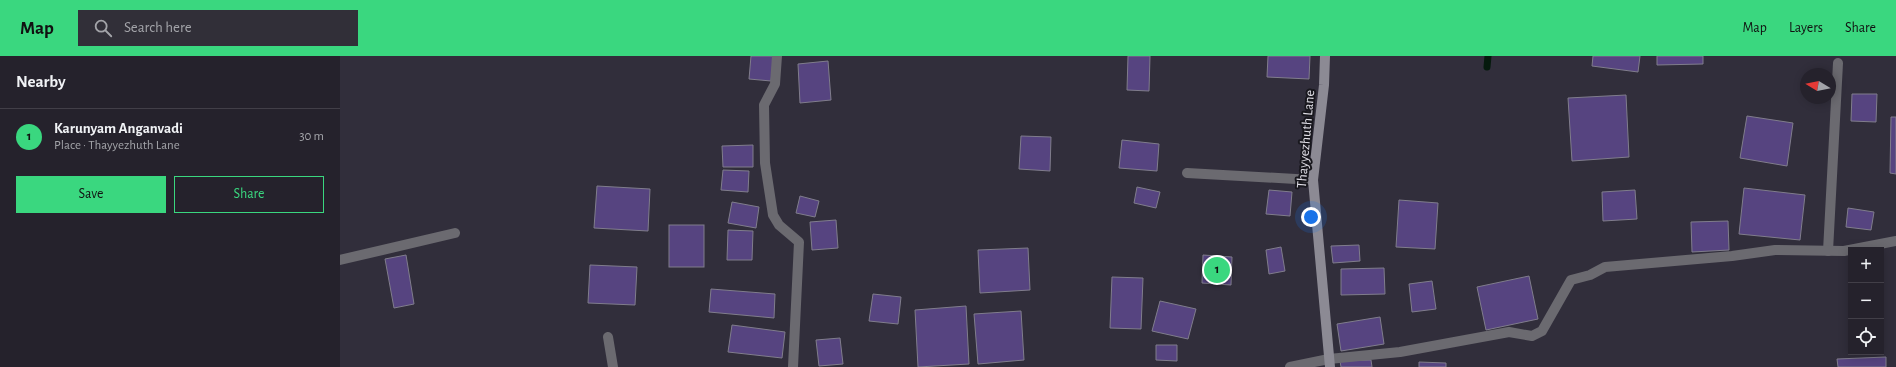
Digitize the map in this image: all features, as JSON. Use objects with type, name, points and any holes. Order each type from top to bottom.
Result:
[{"type":"street","points":[[777,56],[775,84],[764,105],[764,163],[773,215],[779,225],[799,242],[793,367]]},
{"type":"street","name":"Thayyezhuth Lane","points":[[1325,56],[1324,85],[1313,180],[1329,363]]},
{"type":"street","points":[[1828,251],[1838,62]]},
{"type":"street","points":[[1186,173],[1313,180]]},
{"type":"street","points":[[340,260],[454,233]]},
{"type":"street","points":[[1290,367],[1329,363],[1400,352],[1509,332],[1532,336],[1542,331],[1571,280],[1590,275],[1605,267],[1732,256],[1775,250],[1844,251],[1896,241]]},
{"type":"street","points":[[608,337],[613,367]]},
{"type":"building","points":[[751,56],[774,56],[771,81],[749,79]]},
{"type":"building","points":[[1128,56],[1150,56],[1149,91],[1127,90]]},
{"type":"building","points":[[1268,56],[1310,56],[1309,79],[1267,77]]},
{"type":"building","points":[[1593,56],[1640,56],[1638,72],[1592,66]]},
{"type":"building","points":[[1657,56],[1703,56],[1703,64],[1657,65]]},
{"type":"building","points":[[828,61],[831,100],[800,103],[798,64]]},
{"type":"building","points":[[1852,94],[1877,94],[1876,122],[1851,121]]},
{"type":"building","points":[[1626,95],[1629,157],[1572,161],[1568,98]]},
{"type":"building","points":[[1747,116],[1793,123],[1787,166],[1740,158]]},
{"type":"building","points":[[1891,117],[1896,117],[1896,174],[1890,173]]},
{"type":"building","points":[[1021,136],[1051,137],[1050,171],[1019,169]]},
{"type":"building","points":[[1122,140],[1159,144],[1157,171],[1119,168]]},
{"type":"building","points":[[753,145],[753,167],[723,167],[722,146]]},
{"type":"building","points":[[723,170],[749,171],[748,192],[721,190]]},
{"type":"building","points":[[597,186],[650,189],[648,231],[594,228]]},
{"type":"building","points":[[1137,187],[1160,192],[1156,208],[1134,203]]},
{"type":"building","points":[[1744,188],[1805,195],[1800,240],[1739,234]]},
{"type":"building","points":[[1269,190],[1292,192],[1290,216],[1266,214]]},
{"type":"building","points":[[1635,190],[1637,219],[1603,221],[1602,192]]},
{"type":"building","points":[[800,196],[819,201],[815,217],[796,213]]},
{"type":"building","points":[[1399,200],[1438,203],[1435,249],[1396,247]]},
{"type":"building","points":[[732,202],[759,207],[756,228],[728,223]]},
{"type":"building","points":[[1848,208],[1874,212],[1871,230],[1846,227]]},
{"type":"building","points":[[836,220],[838,248],[812,250],[810,222]]},
{"type":"building","points":[[1728,221],[1729,250],[1692,252],[1691,222]]},
{"type":"building","points":[[669,225],[704,225],[704,267],[669,267]]},
{"type":"building","points":[[728,230],[753,231],[752,260],[727,260]]},
{"type":"building","points":[[1359,245],[1360,261],[1333,263],[1331,246]]},
{"type":"building","points":[[1281,247],[1285,271],[1269,274],[1266,250]]},
{"type":"building","points":[[1028,248],[1030,290],[980,293],[978,250]]},
{"type":"building","points":[[406,255],[414,304],[394,308],[385,259]]},
{"type":"building","points":[[1203,255],[1232,257],[1231,285],[1202,283]]},
{"type":"building","points":[[590,265],[637,267],[635,305],[588,303]]},
{"type":"building","points":[[1384,268],[1385,294],[1341,295],[1341,269]]},
{"type":"building","points":[[1529,276],[1538,319],[1486,330],[1477,287]]},
{"type":"building","points":[[1112,277],[1143,278],[1141,329],[1110,328]]},
{"type":"building","points":[[1432,281],[1436,309],[1412,312],[1409,284]]},
{"type":"building","points":[[711,289],[775,294],[774,318],[709,312]]},
{"type":"building","points":[[873,294],[901,297],[898,324],[869,321]]},
{"type":"building","points":[[1160,301],[1196,309],[1188,339],[1152,331]]},
{"type":"building","points":[[966,306],[969,364],[918,367],[915,310]]},
{"type":"building","points":[[1021,311],[1024,360],[978,364],[974,314]]},
{"type":"building","points":[[1380,317],[1384,344],[1341,351],[1337,324]]},
{"type":"building","points":[[732,325],[785,332],[782,358],[728,352]]},
{"type":"building","points":[[840,338],[843,364],[819,366],[816,340]]},
{"type":"building","points":[[1156,345],[1177,345],[1177,361],[1156,360]]},
{"type":"building","points":[[1886,357],[1886,367],[1838,367],[1837,359]]},
{"type":"building","points":[[1371,360],[1372,367],[1341,367],[1340,361]]},
{"type":"building","points":[[1419,362],[1446,363],[1446,367],[1419,367]]},
{"type":"waterway","points":[[1487,67],[1488,56]]},
{"type":"place","name":"Karunyam Anganvadi","points":[[1217,270]]}]
